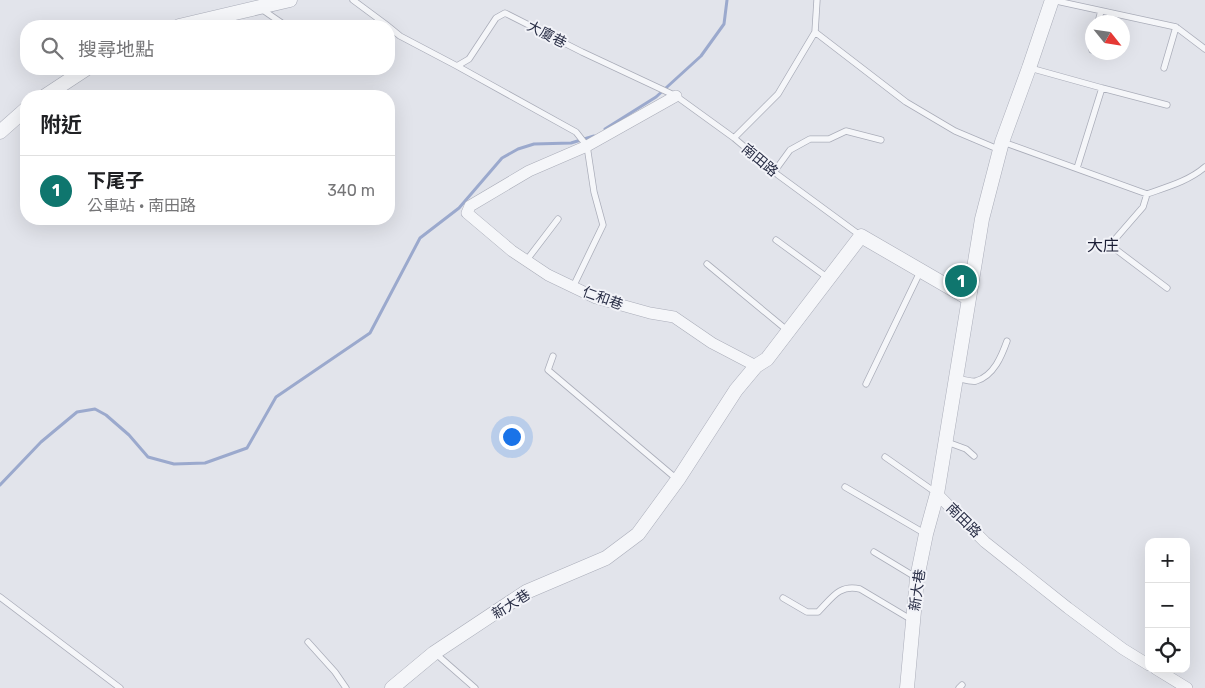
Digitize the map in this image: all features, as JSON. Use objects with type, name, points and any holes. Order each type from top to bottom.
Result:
[{"type":"street","points":[[204,20],[290,0]]},
{"type":"street","name":"南田路","points":[[1052,0],[1001,146],[982,219],[937,494],[992,548],[1123,650],[1145,663]]},
{"type":"street","points":[[54,90],[77,75]]},
{"type":"street","points":[[573,287],[548,275],[526,261],[467,213],[470,206],[529,171],[586,144],[671,94]]},
{"type":"street","points":[[0,132],[20,114]]},
{"type":"street","points":[[679,478],[736,390],[756,366],[767,359],[861,236]]},
{"type":"street","name":"南田路","points":[[861,236],[920,272],[968,298]]},
{"type":"street","name":"仁和巷","points":[[573,287],[596,298],[650,314],[674,317],[712,343],[756,366]]},
{"type":"street","name":"新大巷","points":[[392,688],[434,653],[526,592],[606,558],[638,534],[679,478]]},
{"type":"street","name":"新大巷","points":[[907,688],[917,578],[937,494]]},
{"type":"street","points":[[1163,673],[1187,688]]},
{"type":"lane","points":[[353,0],[379,20]]},
{"type":"lane","points":[[734,138],[778,94],[815,32],[816,0]]},
{"type":"lane","points":[[1052,0],[1176,27],[1205,49]]},
{"type":"lane","points":[[259,7],[277,20]]},
{"type":"lane","points":[[1100,15],[1101,11]]},
{"type":"lane","name":"大廈巷","points":[[457,66],[469,59],[496,18],[505,13],[655,86]]},
{"type":"lane","points":[[1164,68],[1176,27]]},
{"type":"lane","points":[[395,32],[576,132],[586,144]]},
{"type":"lane","points":[[815,32],[906,102],[955,131],[1077,168],[1147,194],[1173,185],[1198,173],[1205,167]]},
{"type":"lane","points":[[1029,68],[1167,105]]},
{"type":"lane","name":"南田路","points":[[655,86],[671,94],[734,138],[774,172],[861,236]]},
{"type":"lane","points":[[1077,168],[1102,88]]},
{"type":"lane","points":[[774,172],[790,150],[810,139],[829,139],[846,131],[881,140]]},
{"type":"lane","name":"仁和巷","points":[[573,287],[603,225],[594,192],[586,144]]},
{"type":"lane","points":[[1147,194],[1143,207],[1110,245],[1167,288]]},
{"type":"lane","points":[[526,261],[558,219]]},
{"type":"lane","points":[[776,240],[828,278]]},
{"type":"lane","points":[[707,264],[788,331]]},
{"type":"lane","points":[[866,384],[920,272]]},
{"type":"lane","points":[[956,378],[975,381],[986,375],[1000,360],[1007,341]]},
{"type":"lane","points":[[553,356],[548,370],[672,475],[679,478]]},
{"type":"lane","points":[[945,441],[966,449],[974,456]]},
{"type":"lane","points":[[885,457],[937,494]]},
{"type":"lane","points":[[845,487],[926,534]]},
{"type":"lane","points":[[874,552],[917,578]]},
{"type":"lane","points":[[784,598],[807,612],[818,612],[842,589],[851,587],[860,589],[913,621]]},
{"type":"lane","points":[[0,597],[120,688]]},
{"type":"lane","points":[[308,642],[346,688]]},
{"type":"lane","points":[[434,653],[474,688]]},
{"type":"waterway","points":[[605,129],[656,97],[701,56],[724,24],[727,0]]},
{"type":"waterway","points":[[0,485],[41,442],[77,412],[95,409],[106,415],[129,435],[148,457],[174,464],[205,463],[247,448],[276,397],[370,333],[420,238],[459,208],[502,158],[518,149],[534,144],[571,143],[594,136]]},
{"type":"place","name":"下尾子","points":[[961,281]]},
{"type":"district","name":"大庄","points":[[1103,245]]}]
